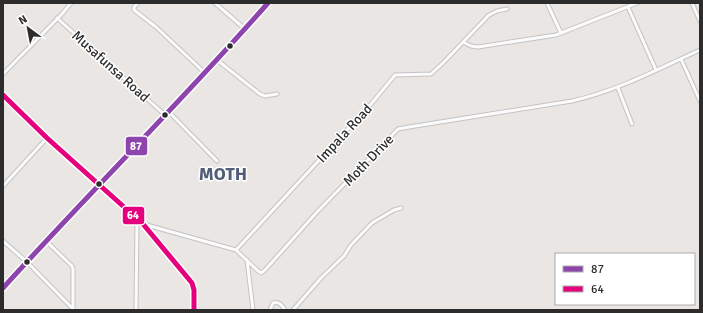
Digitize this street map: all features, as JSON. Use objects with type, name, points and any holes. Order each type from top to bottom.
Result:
[{"type":"street","points":[[3,74],[71,3]]},
{"type":"street","points":[[138,3],[134,7],[134,10],[156,27],[204,73]]},
{"type":"street","points":[[215,3],[245,29]]},
{"type":"street","points":[[3,288],[99,184],[169,112],[268,3]]},
{"type":"street","points":[[547,3],[561,33]]},
{"type":"street","points":[[463,42],[471,46],[478,47],[561,33],[637,3]]},
{"type":"street","points":[[692,3],[700,21]]},
{"type":"street","points":[[628,7],[656,70]]},
{"type":"street","name":"Impala Road","points":[[236,250],[369,107],[392,77],[398,74],[431,74],[443,64],[489,15],[497,11],[507,9]]},
{"type":"street","name":"Musafunsa Road","points":[[57,18],[165,115]]},
{"type":"street","name":"Moth Drive","points":[[144,224],[236,250],[260,273],[265,270],[317,212],[398,129],[408,126],[572,101],[593,96],[618,88],[700,50]]},
{"type":"street","points":[[681,59],[700,101]]},
{"type":"street","points":[[217,60],[260,94],[265,96],[277,94]]},
{"type":"street","points":[[618,88],[632,124]]},
{"type":"street","points":[[3,94],[47,138],[137,220],[144,224],[192,283],[194,290],[194,310]]},
{"type":"street","points":[[169,112],[217,161]]},
{"type":"street","points":[[3,186],[47,138]]},
{"type":"street","points":[[293,310],[321,278],[344,256],[351,245],[372,223],[394,210],[401,208]]},
{"type":"street","points":[[136,310],[137,220]]},
{"type":"street","points":[[3,241],[27,262],[73,310]]},
{"type":"street","points":[[46,241],[72,266],[73,310]]},
{"type":"street","points":[[247,260],[253,310]]},
{"type":"street","points":[[270,310],[273,303],[276,302],[280,304],[284,310]]},
{"type":"transit line","name":"87","points":[[3,288],[203,75],[268,3]]},
{"type":"transit line","name":"64","points":[[3,95],[47,138],[143,224],[192,283],[194,290],[194,310]]},
{"type":"district","name":"MOTH","points":[[223,174]]}]
